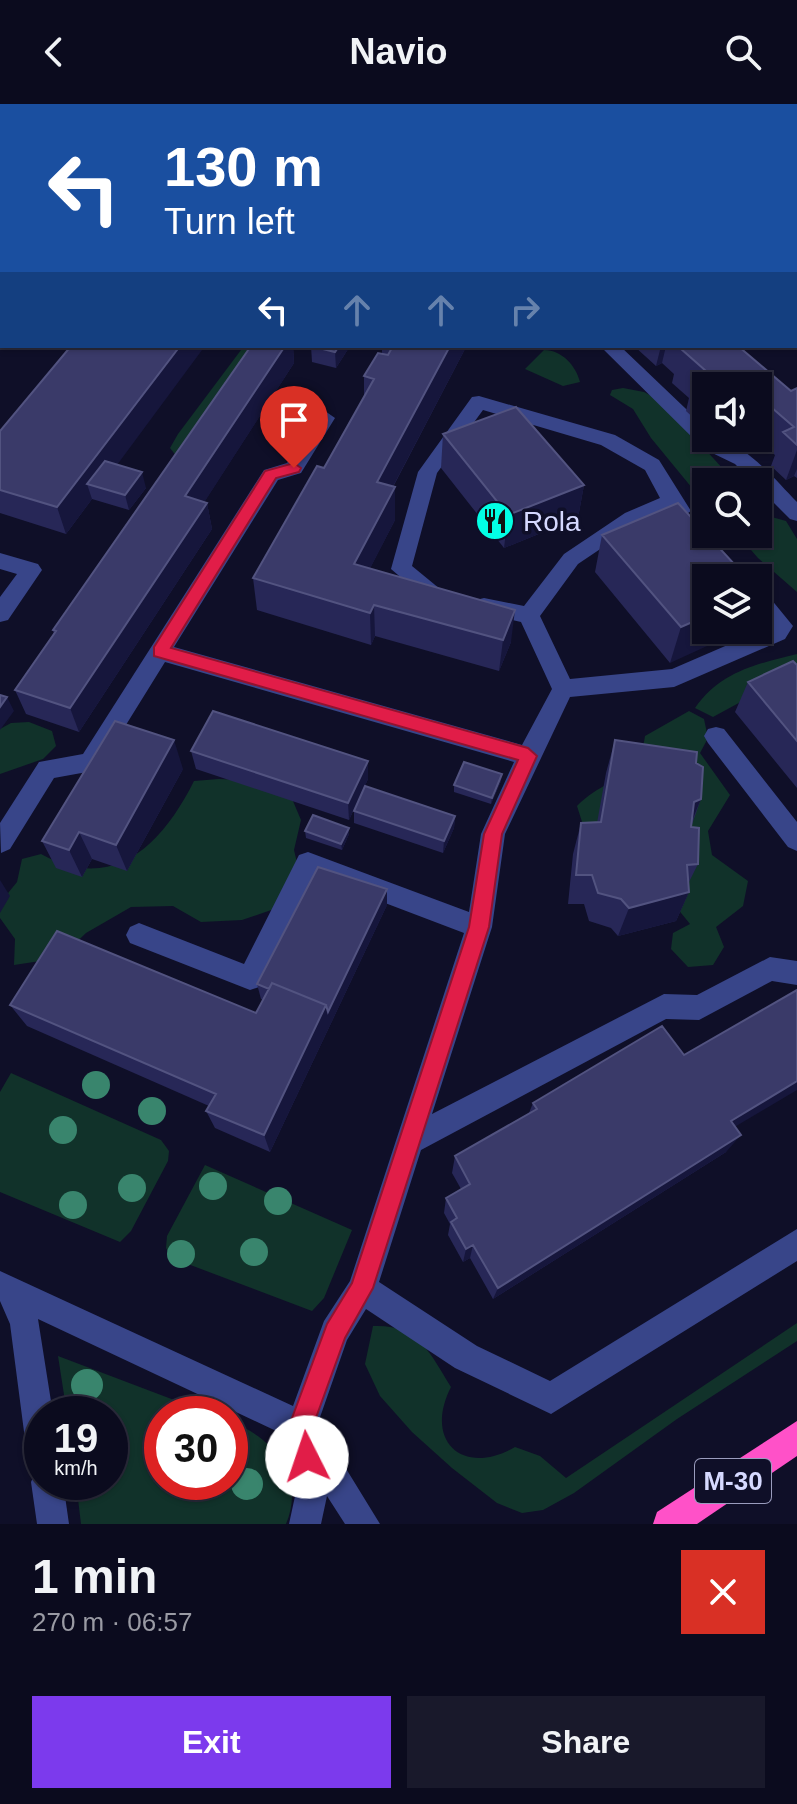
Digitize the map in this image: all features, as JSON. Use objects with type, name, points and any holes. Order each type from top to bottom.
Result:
[{"type":"highway","name":"М-30","points":[[669,1524],[797,1437]]},
{"type":"street","points":[[611,348],[711,444],[742,459],[797,514]]},
{"type":"street","points":[[529,615],[436,598],[401,569],[428,472],[479,402],[608,440],[652,465],[672,501],[691,523]]},
{"type":"street","points":[[1,842],[47,769],[90,763],[271,475],[294,468],[325,418]]},
{"type":"street","points":[[529,615],[571,559],[632,518],[672,501]]},
{"type":"street","points":[[0,561],[31,570],[0,614]]},
{"type":"street","points":[[529,615],[563,689]]},
{"type":"street","points":[[772,615],[782,626],[772,635]]},
{"type":"street","points":[[563,689],[674,678],[752,644]]},
{"type":"street","points":[[160,652],[528,756]]},
{"type":"street","points":[[305,1524],[313,1487],[301,1426],[335,1332],[362,1288],[408,1142],[440,1054],[479,927],[493,834],[563,689]]},
{"type":"street","points":[[716,736],[797,840]]},
{"type":"street","points":[[139,935],[250,978],[308,863],[479,927]]},
{"type":"street","points":[[408,1142],[664,1006],[699,1008],[770,969],[797,973]]},
{"type":"street","points":[[362,1288],[466,1357],[551,1398],[797,1244]]},
{"type":"street","points":[[7,1289],[301,1426],[364,1524]]},
{"type":"street","points":[[7,1289],[25,1324],[35,1396]]},
{"type":"street","points":[[50,1500],[53,1524]]},
{"type":"green space","points":[[242,348],[288,348],[177,457],[170,448]]},
{"type":"green space","points":[[544,350],[557,353],[567,360],[580,382],[563,386],[525,369]]},
{"type":"green space","points":[[623,388],[644,392],[661,401],[692,435],[692,452],[708,452],[722,468],[692,468],[692,488],[651,438],[633,409],[610,395],[612,390]]},
{"type":"green space","points":[[772,517],[786,521],[797,539],[797,592],[772,570],[772,564],[765,564],[749,548],[772,548]]},
{"type":"green space","points":[[797,654],[797,684],[768,687],[713,717],[695,708],[716,686],[740,671]]},
{"type":"green space","points":[[689,711],[704,719],[708,738],[700,753],[730,795],[708,831],[712,855],[748,881],[743,906],[716,927],[724,947],[713,965],[688,967],[671,949],[673,933],[690,924],[677,908],[583,825],[577,806],[636,762],[645,736]]},
{"type":"green space","points":[[29,722],[52,731],[56,746],[43,759],[0,774],[0,729],[11,723]]},
{"type":"green space","points":[[194,781],[263,781],[290,794],[301,820],[294,850],[302,884],[277,908],[242,920],[201,922],[173,906],[131,907],[86,933],[60,958],[14,965],[15,939],[0,918],[0,903],[17,882],[22,859],[41,854],[67,865],[91,868],[113,865],[151,843],[167,825]]},
{"type":"green space","points":[[11,1073],[161,1140],[169,1151],[168,1161],[131,1231],[120,1242],[0,1192],[0,1092]]},
{"type":"green space","points":[[205,1165],[352,1230],[324,1298],[312,1311],[172,1258],[166,1248],[167,1236]]},
{"type":"green space","points":[[797,1323],[797,1341],[677,1419],[574,1493],[543,1510],[522,1513],[497,1503],[412,1432],[380,1396],[365,1364],[373,1326],[412,1335],[429,1352],[451,1387],[442,1424],[445,1438],[453,1449],[465,1456],[480,1458],[515,1447],[540,1456],[566,1478]]},
{"type":"green space","points":[[58,1356],[164,1396],[144,1396],[144,1500],[248,1500],[248,1429],[272,1448],[288,1475],[292,1490],[286,1524],[81,1524],[78,1500],[128,1500],[128,1396],[64,1396]]},
{"type":"building","points":[[69,348],[178,348],[57,507],[0,490],[0,431]]},
{"type":"building","points":[[250,348],[284,348],[185,496],[207,503],[70,708],[15,690],[56,631],[53,630]]},
{"type":"building","points":[[392,348],[449,348],[377,482],[395,487],[354,564],[515,610],[503,640],[374,605],[370,613],[253,578],[317,466],[324,468],[374,379],[364,376],[378,353],[388,355]]},
{"type":"building","points":[[680,348],[740,348],[769,372],[704,372],[706,371]]},
{"type":"building","points":[[772,375],[791,391],[797,388],[797,445],[783,432],[794,427],[772,408]]},
{"type":"building","points":[[516,407],[584,485],[508,515],[443,434]]},
{"type":"building","points":[[105,461],[142,472],[125,495],[87,484]]},
{"type":"building","points":[[678,503],[692,518],[692,548],[719,548],[734,564],[692,564],[692,622],[681,627],[602,535]]},
{"type":"building","points":[[793,661],[797,665],[797,741],[748,682]]},
{"type":"building","points":[[0,695],[7,697],[0,707]]},
{"type":"building","points":[[213,711],[368,761],[348,803],[191,751]]},
{"type":"building","points":[[115,721],[174,740],[116,845],[79,832],[69,850],[42,841]]},
{"type":"building","points":[[615,740],[697,752],[696,763],[703,767],[701,799],[694,802],[691,827],[699,828],[698,864],[687,865],[689,892],[629,908],[621,899],[598,893],[592,875],[576,875],[581,823],[601,822]]},
{"type":"building","points":[[464,762],[502,774],[492,798],[454,785]]},
{"type":"building","points":[[365,786],[455,816],[444,841],[354,811]]},
{"type":"building","points":[[313,815],[349,828],[341,844],[305,831]]},
{"type":"building","points":[[318,867],[387,889],[328,1012],[326,1005],[272,983],[269,989],[257,984]]},
{"type":"building","points":[[57,931],[256,1013],[272,983],[326,1005],[264,1135],[206,1111],[216,1094],[10,1005]]},
{"type":"building","points":[[797,990],[797,1081],[731,1121],[741,1135],[498,1288],[473,1245],[466,1249],[451,1222],[457,1218],[446,1198],[470,1184],[455,1156],[537,1109],[533,1103],[662,1026],[684,1055]]},
{"type":"place","name":"Rola","points":[[495,521]]},
{"type":"route","points":[[294,468],[271,475],[160,652],[528,756],[493,834],[479,927],[362,1288],[335,1332],[301,1426],[307,1457]]}]
